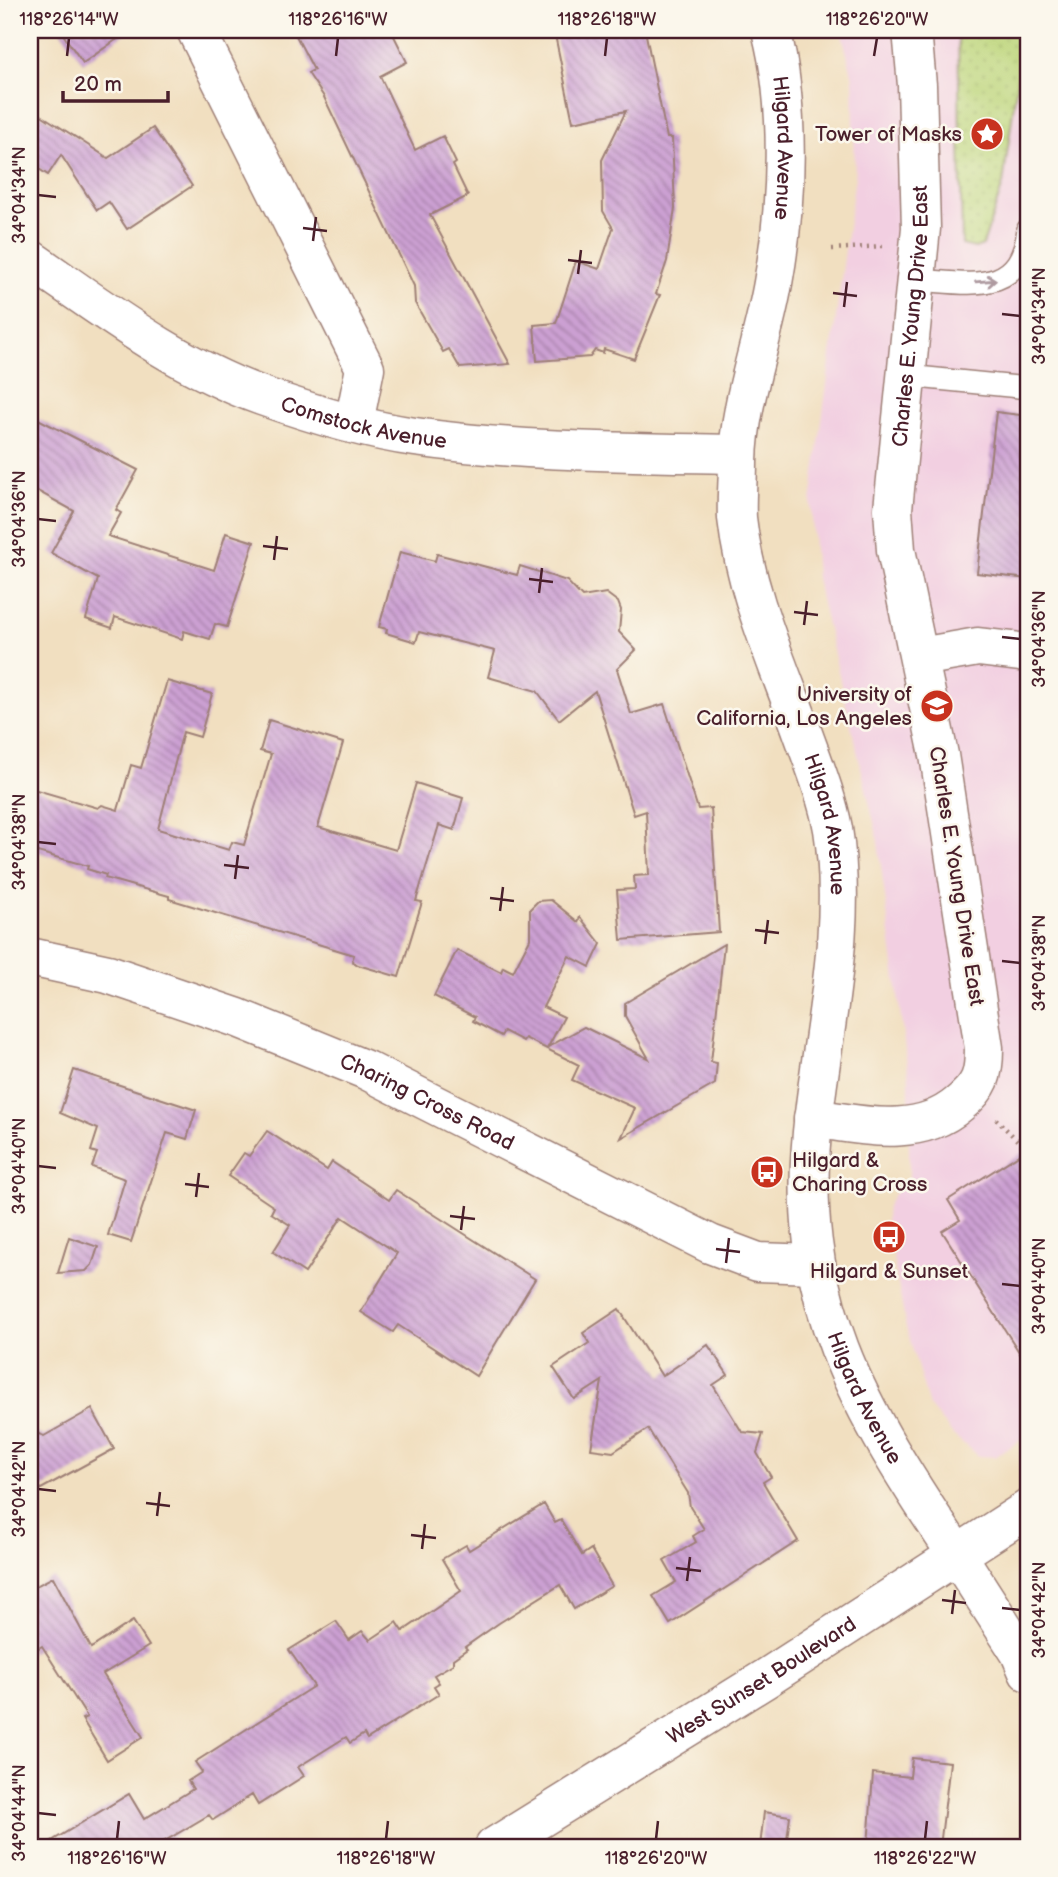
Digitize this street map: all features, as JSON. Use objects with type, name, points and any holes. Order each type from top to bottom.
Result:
[{"type":"street","points":[[196,30],[365,368],[355,423]]},
{"type":"street","name":"Hilgard Avenue","points":[[771,30],[784,148],[782,215],[773,283],[738,454],[737,517],[753,594],[832,825],[838,883],[838,945],[813,1118],[809,1187],[814,1264],[832,1332],[847,1371],[898,1466],[957,1555],[1028,1672]]},
{"type":"street","name":"Charles E. Young Drive East","points":[[813,1118],[873,1126],[916,1126],[944,1117],[970,1095],[984,1074],[984,1048],[939,755],[896,550],[893,509],[918,280],[921,228],[918,111],[912,30]]},
{"type":"street","name":"Comstock Avenue","points":[[30,259],[153,344],[260,396],[355,423],[414,437],[503,445],[738,454]]},
{"type":"street","points":[[920,657],[978,647],[1028,653]]},
{"type":"street","name":"Charing Cross Road","points":[[30,957],[108,974],[225,1013],[366,1070],[710,1244],[758,1262],[814,1264]]},
{"type":"street","name":"West Sunset Boulevard","points":[[494,1847],[1028,1509]]},
{"type":"lane","points":[[918,280],[995,282],[1017,268],[1026,247],[1028,229]]},
{"type":"lane","points":[[907,376],[1028,388]]},
{"type":"path","points":[[832,249],[894,245]]},
{"type":"path","points":[[993,1115],[1027,1150]]},
{"type":"shaded area","name":"University of California, Los Angeles","points":[[841,30],[1028,30],[1028,1435],[995,1457],[979,1456],[953,1435],[929,1406],[906,1327],[886,1219],[887,1206],[896,1191],[909,1181],[909,1080],[877,835],[816,578],[811,502],[855,177],[853,78]]},
{"type":"green space","points":[[958,30],[1024,30],[1003,184],[983,245],[975,248],[962,245]]},
{"type":"building","points":[[60,30],[130,30],[83,63]]},
{"type":"building","points":[[293,30],[391,30],[407,62],[380,76],[415,150],[443,136],[456,163],[453,165],[468,196],[430,215],[510,364],[460,368],[449,349],[443,352],[415,303],[414,286],[324,97],[308,73],[314,70]]},
{"type":"building","points":[[554,30],[645,30],[667,138],[672,138],[675,208],[667,261],[656,294],[660,295],[634,359],[604,349],[603,353],[595,350],[590,357],[537,361],[534,325],[556,323],[576,261],[599,269],[613,228],[603,211],[602,160],[626,111],[573,122]]},
{"type":"building","points":[[32,109],[108,158],[153,128],[192,186],[127,229],[109,202],[97,210],[61,155],[48,175],[30,163],[30,116],[41,123]]},
{"type":"building","points":[[996,412],[1028,416],[1028,579],[977,573]]},
{"type":"building","points":[[38,419],[138,470],[116,510],[121,513],[108,536],[214,570],[226,533],[254,542],[227,627],[215,624],[210,639],[184,631],[182,639],[115,617],[112,628],[86,619],[98,579],[51,553],[74,511],[30,487],[30,435]]},
{"type":"building","points":[[400,552],[435,561],[437,554],[517,575],[520,566],[567,581],[582,597],[606,593],[618,602],[621,610],[619,632],[636,650],[617,669],[631,714],[664,704],[698,809],[711,808],[719,932],[621,940],[617,890],[635,889],[634,876],[649,875],[646,811],[634,815],[595,691],[559,720],[537,691],[488,677],[495,651],[419,632],[416,642],[386,633],[387,629],[379,627]]},
{"type":"building","points":[[167,681],[212,694],[200,737],[183,732],[158,829],[229,850],[232,842],[244,845],[271,754],[260,751],[269,720],[343,743],[318,827],[396,850],[416,783],[463,798],[454,830],[439,825],[416,901],[422,902],[399,977],[358,965],[352,961],[354,955],[169,899],[169,896],[105,878],[106,875],[87,869],[88,866],[30,850],[30,788],[98,808],[102,805],[118,810],[131,765],[141,768]]},
{"type":"building","points":[[551,900],[578,922],[580,917],[601,944],[590,967],[569,956],[543,1007],[564,1017],[548,1047],[584,1027],[649,1059],[625,1016],[625,1003],[724,944],[711,1062],[717,1063],[715,1084],[621,1138],[635,1108],[572,1080],[579,1065],[525,1038],[523,1041],[504,1031],[501,1036],[473,1021],[475,1017],[434,996],[457,950],[501,972],[503,967],[513,972],[530,939],[530,909],[538,901]]},
{"type":"building","points":[[74,1070],[196,1110],[187,1139],[167,1133],[131,1242],[108,1235],[125,1179],[92,1167],[97,1153],[91,1151],[98,1129],[60,1113]]},
{"type":"building","points":[[267,1131],[327,1170],[332,1162],[389,1200],[396,1190],[535,1279],[476,1376],[398,1325],[393,1332],[361,1312],[397,1253],[342,1217],[305,1273],[273,1252],[290,1225],[271,1213],[274,1207],[228,1176],[244,1153],[249,1156]]},
{"type":"building","points":[[1028,1149],[1028,1366],[942,1231],[960,1220],[948,1200]]},
{"type":"building","points":[[69,1237],[98,1247],[92,1265],[86,1271],[58,1273]]},
{"type":"building","points":[[619,1309],[662,1376],[708,1345],[728,1375],[713,1385],[742,1432],[763,1434],[757,1453],[771,1477],[763,1482],[798,1541],[670,1624],[653,1596],[676,1582],[664,1561],[696,1542],[693,1536],[704,1529],[690,1507],[688,1493],[648,1429],[613,1452],[591,1449],[602,1381],[574,1399],[553,1367],[589,1343],[583,1333]]},
{"type":"building","points":[[92,1409],[114,1449],[30,1495],[30,1431],[44,1436]]},
{"type":"building","points":[[544,1504],[555,1523],[561,1520],[582,1555],[591,1549],[612,1586],[574,1609],[560,1585],[465,1647],[467,1649],[453,1659],[453,1664],[434,1675],[439,1683],[434,1686],[439,1694],[367,1739],[364,1734],[350,1743],[346,1737],[298,1767],[304,1776],[258,1805],[252,1795],[213,1820],[209,1815],[160,1844],[161,1847],[42,1847],[129,1794],[144,1819],[193,1789],[188,1781],[202,1772],[195,1762],[314,1686],[289,1650],[336,1621],[349,1640],[362,1631],[370,1640],[397,1622],[403,1631],[461,1591],[442,1559],[466,1545],[469,1550]]},
{"type":"building","points":[[53,1577],[91,1648],[133,1621],[149,1646],[103,1674],[143,1737],[107,1760],[82,1719],[87,1717],[42,1646],[30,1653],[30,1589]]},
{"type":"building","points":[[912,1758],[950,1762],[940,1847],[868,1847],[873,1773],[910,1777]]},
{"type":"building","points":[[764,1812],[790,1816],[786,1847],[760,1847]]},
{"type":"place","name":"Tower of Masks","points":[[987,134]]},
{"type":"place","name":"University of California, Los Angeles","points":[[937,706]]},
{"type":"place","name":"Hilgard & Charing Cross","points":[[767,1172]]},
{"type":"place","name":"Hilgard & Sunset","points":[[889,1237]]}]
